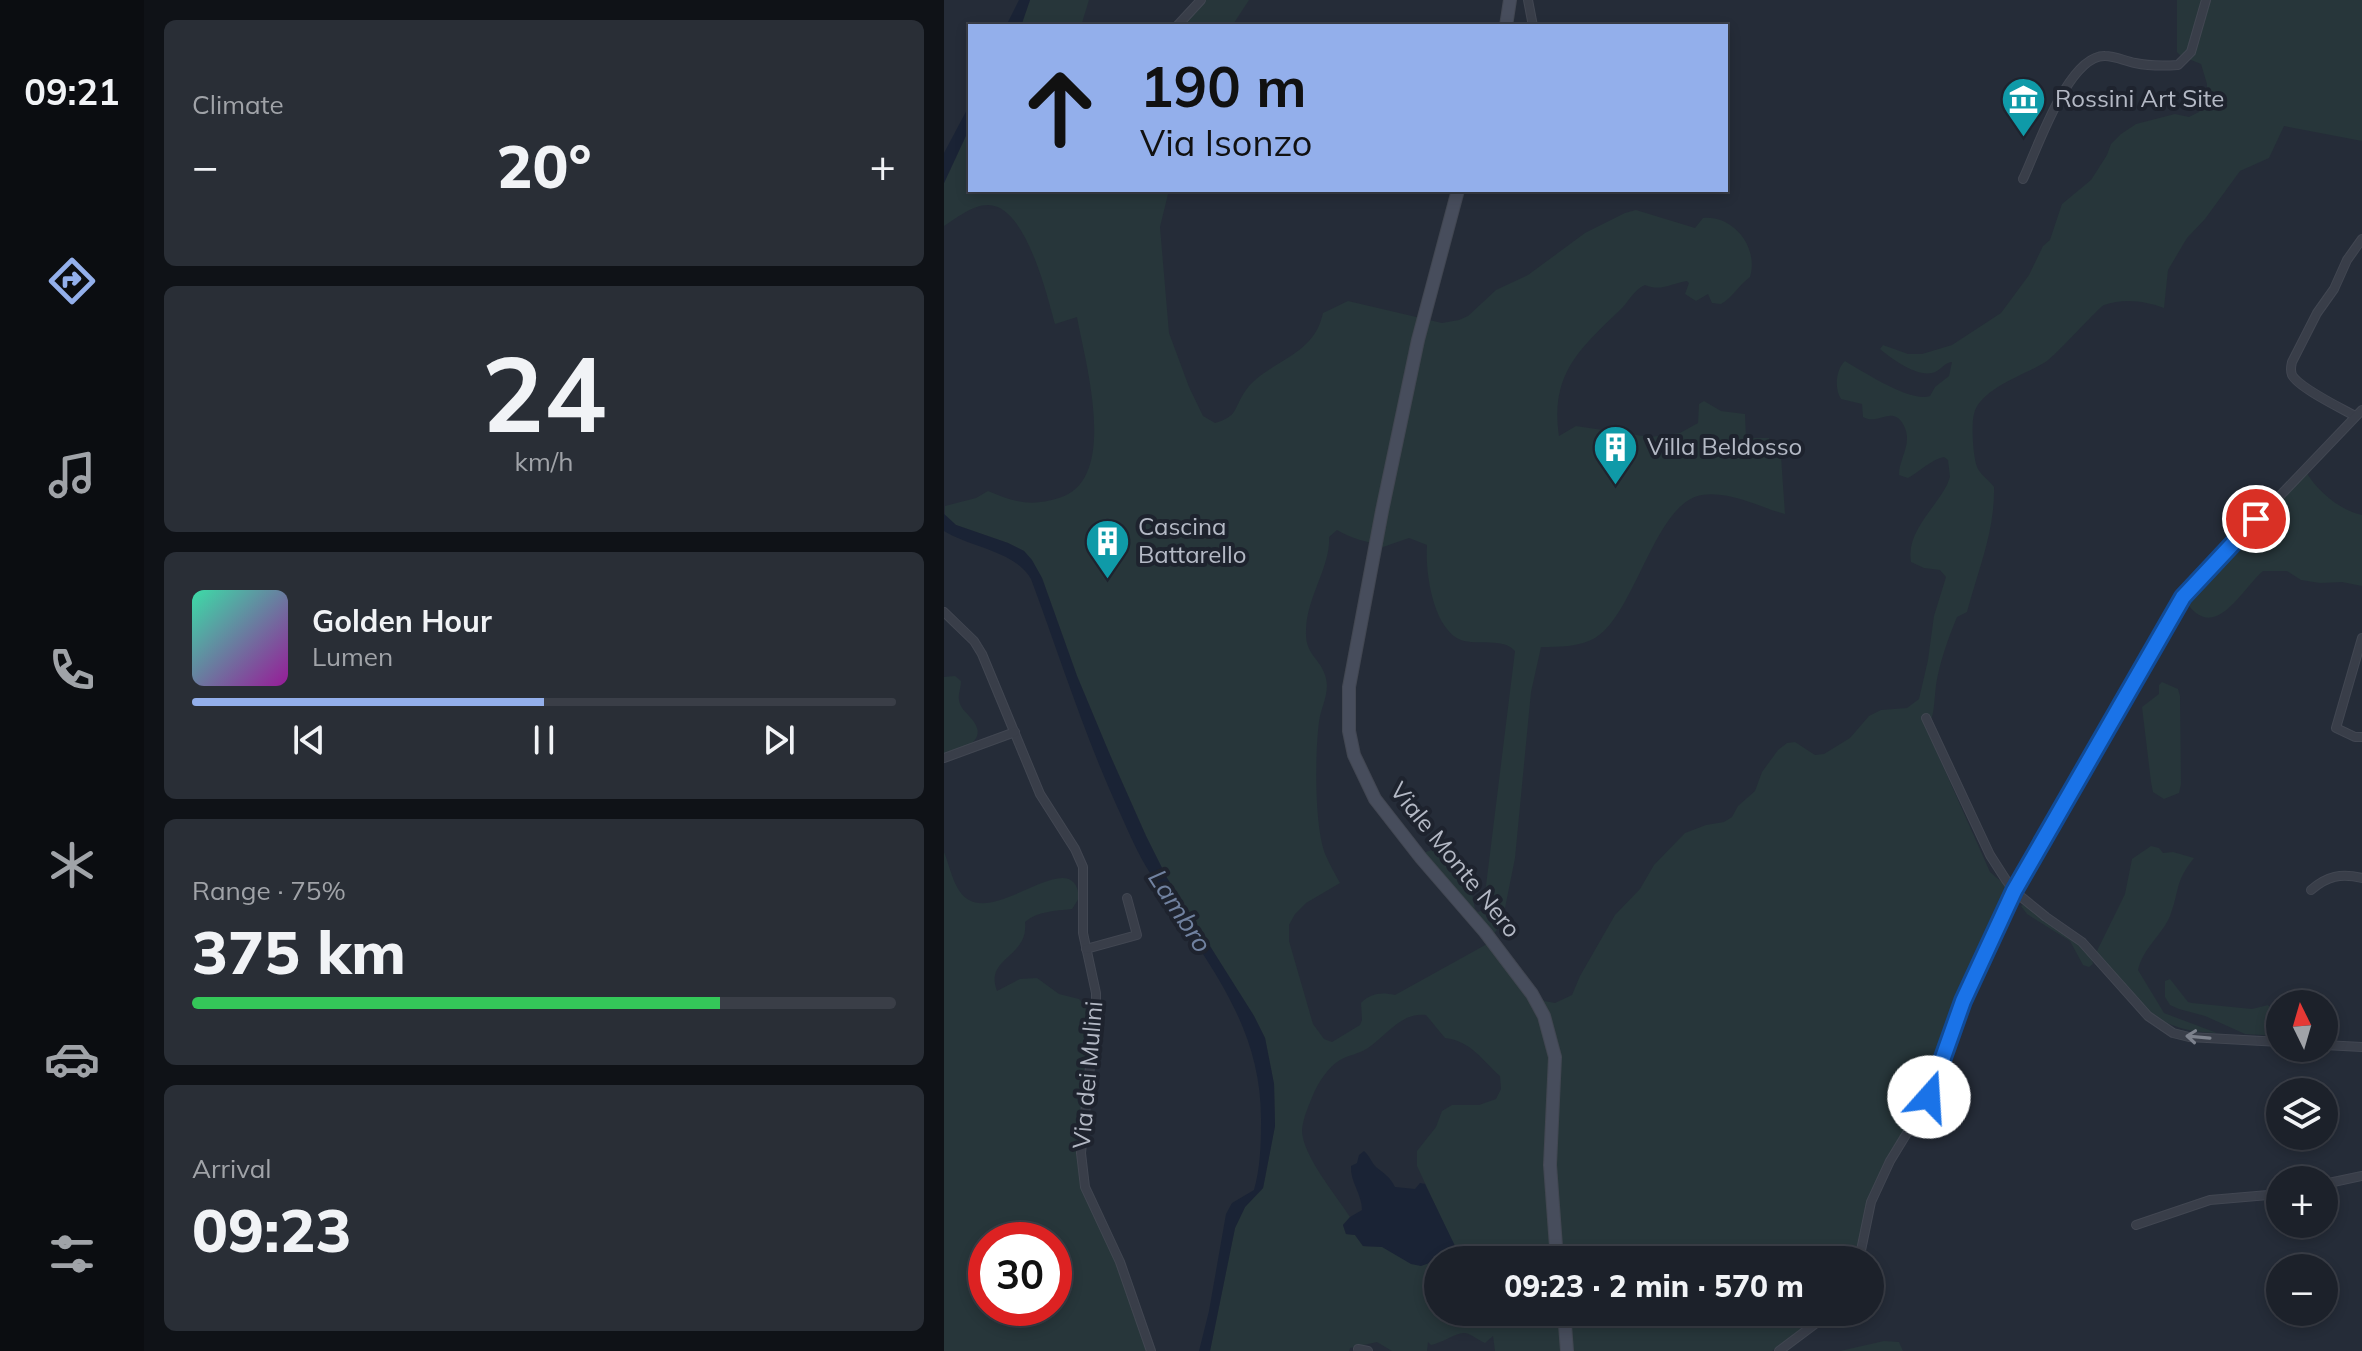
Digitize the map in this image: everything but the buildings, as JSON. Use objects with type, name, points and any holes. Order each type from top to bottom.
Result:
[{"type":"street","points":[[1179,24],[1201,0]]},
{"type":"street","points":[[1506,24],[1510,0],[1521,0]]},
{"type":"street","points":[[1528,0],[1533,24]]},
{"type":"street","points":[[2023,179],[2031,154],[2074,72],[2103,55],[2137,63],[2178,65],[2191,52],[2206,0]]},
{"type":"street","name":"Viale Monte Nero","points":[[1457,192],[1418,340],[1349,687],[1349,731],[1354,755],[1375,799],[1485,932],[1532,994],[1544,1016],[1555,1057],[1550,1165],[1556,1246]]},
{"type":"street","points":[[1862,1246],[1871,1202],[1890,1161],[1929,1097],[1963,1001],[2014,891],[2183,597],[2359,413],[2303,385],[2293,377],[2291,369],[2317,313],[2362,239]]},
{"type":"street","name":"Via dei Mulini","points":[[944,612],[974,641],[1040,794],[1083,867],[1083,933],[1096,993],[1096,1009],[1085,1099],[1082,1174],[1120,1262],[1151,1351]]},
{"type":"street","points":[[2362,638],[2336,728],[2362,737]]},
{"type":"street","points":[[1926,718],[1990,855],[2014,891],[2082,942],[2148,1016],[2173,1033],[2189,1037],[2266,1041]]},
{"type":"street","points":[[944,758],[1015,732]]},
{"type":"street","points":[[2311,890],[2324,879],[2339,875],[2362,878]]},
{"type":"street","points":[[1086,949],[1137,935],[1127,898]]},
{"type":"street","points":[[2338,1046],[2362,1047]]},
{"type":"street","points":[[2338,1181],[2362,1176]]},
{"type":"street","points":[[2136,1225],[2210,1200],[2266,1195]]},
{"type":"street","points":[[1565,1326],[1567,1351]]},
{"type":"street","points":[[1779,1351],[1812,1326]]},
{"type":"street","points":[[1358,1349],[1368,1351]]},
{"type":"shaded area","points":[[1030,0],[1089,0],[1082,24],[1022,24]]},
{"type":"shaded area","points":[[1201,0],[1249,0],[1233,24],[1179,24]]},
{"type":"shaded area","points":[[2177,0],[2362,0],[2362,141],[2284,126],[2269,158],[2240,171],[2187,238],[2168,270],[2164,308],[2134,301],[2104,305],[2047,361],[1995,389],[1978,405],[1973,419],[1974,450],[1978,469],[1994,487],[1992,520],[1967,612],[1957,617],[1945,650],[1927,730],[1990,872],[2011,890],[1959,999],[1925,1095],[1886,1159],[1867,1201],[1858,1246],[1559,1246],[1553,1181],[1556,1140],[1552,1140],[1551,1198],[1556,1246],[1454,1246],[1417,1166],[1417,1151],[1436,1127],[1442,1111],[1452,1105],[1479,1105],[1496,1099],[1501,1089],[1500,1076],[1469,1047],[1445,1038],[1426,1015],[1417,1015],[1401,1021],[1368,1048],[1340,1060],[1328,1071],[1308,1107],[1302,1130],[1303,1140],[1321,1175],[1350,1217],[1343,1225],[1346,1234],[1355,1235],[1363,1246],[1383,1247],[1412,1262],[1424,1263],[1424,1326],[1565,1326],[1567,1351],[1495,1351],[1493,1336],[1485,1343],[1465,1333],[1431,1345],[1428,1342],[1427,1351],[1392,1351],[1377,1342],[1350,1348],[1349,1351],[1210,1351],[1235,1228],[1245,1207],[1263,1188],[1275,1126],[1274,1084],[1265,1038],[1167,878],[1146,836],[1077,676],[1042,578],[1032,561],[1024,551],[956,525],[945,515],[945,506],[976,498],[988,491],[1023,502],[1059,498],[1078,487],[1089,468],[1094,445],[1091,389],[1077,317],[1055,324],[1024,235],[1001,209],[988,205],[970,210],[944,226],[944,183],[968,131],[968,192],[1169,192],[1160,227],[1169,333],[1203,416],[1215,423],[1234,412],[1244,393],[1258,378],[1309,341],[1323,313],[1348,301],[1442,323],[1459,320],[1468,316],[1496,290],[1528,275],[1585,233],[1625,213],[1636,210],[1695,228],[1703,218],[1714,218],[1725,222],[1742,236],[1751,255],[1750,277],[1721,304],[1712,303],[1708,294],[1696,301],[1685,294],[1687,281],[1661,287],[1641,287],[1580,352],[1563,380],[1557,415],[1559,436],[1576,426],[1650,437],[1680,433],[1698,423],[1699,404],[1704,401],[1721,411],[1745,414],[1746,438],[1769,438],[1770,457],[1781,456],[1785,514],[1723,495],[1702,495],[1686,502],[1658,537],[1609,626],[1595,638],[1582,643],[1541,647],[1531,692],[1515,858],[1502,923],[1490,939],[1421,858],[1435,849],[1462,877],[1472,894],[1475,909],[1478,912],[1483,910],[1515,651],[1504,644],[1467,642],[1451,634],[1437,612],[1429,584],[1427,545],[1409,538],[1383,547],[1337,530],[1329,537],[1329,548],[1307,619],[1306,639],[1327,681],[1318,736],[1317,809],[1326,856],[1340,883],[1306,903],[1295,914],[1289,925],[1289,941],[1313,1024],[1324,1039],[1332,1042],[1360,1025],[1361,1003],[1372,995],[1395,995],[1496,939],[1544,1001],[1555,1003],[1572,995],[1615,915],[1640,889],[1654,865],[1685,833],[1732,817],[1738,806],[1755,791],[1762,772],[1778,750],[1787,743],[1795,742],[1815,755],[1824,754],[1850,738],[1869,716],[1881,710],[1907,708],[1919,699],[1934,616],[1946,577],[1940,570],[1911,562],[1911,551],[1917,531],[1947,485],[1950,477],[1948,460],[1944,457],[1935,460],[1908,478],[1899,475],[1907,444],[1903,424],[1894,416],[1863,417],[1862,404],[1841,399],[1837,385],[1840,369],[1845,361],[1899,391],[1930,396],[1935,387],[1949,376],[1952,362],[1935,372],[1921,373],[1880,349],[1883,345],[1908,354],[1922,354],[1952,345],[2001,313],[2029,275],[2043,246],[2050,240],[2062,204],[2091,180],[2111,144],[2136,124],[2175,114],[2189,117],[2199,112],[2206,98],[2207,84],[2201,64],[2177,52]]},
{"type":"shaded area","points":[[2305,470],[2329,498],[2345,509],[2362,515],[2362,586],[2301,580],[2287,571],[2263,571],[2226,611],[2205,617],[2194,611],[2183,597]]},
{"type":"shaded area","points":[[955,676],[961,681],[961,705],[978,732],[972,743],[944,755],[944,677]]},
{"type":"shaded area","points":[[2162,682],[2178,689],[2180,696],[2181,784],[2179,793],[2164,799],[2153,792],[2142,707],[2159,694]]},
{"type":"shaded area","points":[[2151,846],[2163,853],[2173,852],[2194,858],[2180,880],[2170,916],[2144,955],[2138,970],[2164,1013],[2217,1033],[2175,1026],[2146,1010],[2096,953],[2125,894],[2132,859]]},
{"type":"shaded area","points":[[944,852],[956,885],[969,900],[983,903],[1000,900],[1051,880],[1065,878],[1074,883],[1079,898],[1072,909],[1041,914],[1025,922],[1020,943],[996,971],[995,980],[997,991],[1020,979],[1037,978],[1059,994],[1079,999],[1095,1017],[1082,1174],[1154,1351],[944,1351]]},
{"type":"shaded area","points":[[2025,903],[2076,938],[2093,964],[2089,967],[2083,965],[2070,941],[2027,914],[2021,906]]},
{"type":"shaded area","points":[[2170,979],[2188,1002],[2252,1009],[2266,1006],[2266,1035],[2245,1034],[2170,1005],[2165,997],[2165,981]]},
{"type":"shaded area","points":[[1568,1326],[1805,1326],[1772,1351],[1570,1351]]},
{"type":"shaded area","points":[[1884,1341],[1899,1342],[1903,1351],[1840,1351]]},
{"type":"water","points":[[1019,0],[1030,0],[1022,24],[1007,24]]},
{"type":"water","points":[[968,108],[968,131],[944,183],[944,153]]},
{"type":"water","name":"Lambro","points":[[944,514],[956,525],[1024,551],[1032,560],[1042,578],[1077,676],[1146,836],[1167,878],[1265,1038],[1274,1084],[1275,1126],[1263,1188],[1245,1207],[1235,1228],[1210,1351],[1199,1351],[1226,1214],[1232,1203],[1254,1190],[1259,1166],[1259,1086],[1252,1052],[1225,990],[1150,873],[1130,836],[1084,726],[1031,579],[1015,562],[944,531]]},
{"type":"water","points":[[1364,1151],[1395,1187],[1415,1189],[1420,1183],[1425,1184],[1455,1246],[1424,1246],[1424,1265],[1421,1266],[1411,1264],[1382,1247],[1363,1246],[1355,1235],[1346,1234],[1343,1225],[1362,1210],[1351,1166],[1357,1163]]},
{"type":"place","name":"Rossini Art Site","points":[[2024,138]]},
{"type":"place","name":"Villa Beldosso","points":[[1616,486]]},
{"type":"place","name":"Cascina Battarello","points":[[1107,580]]},
{"type":"route","points":[[1929,1097],[1963,1001],[2014,891],[2183,597],[2256,519]]}]
